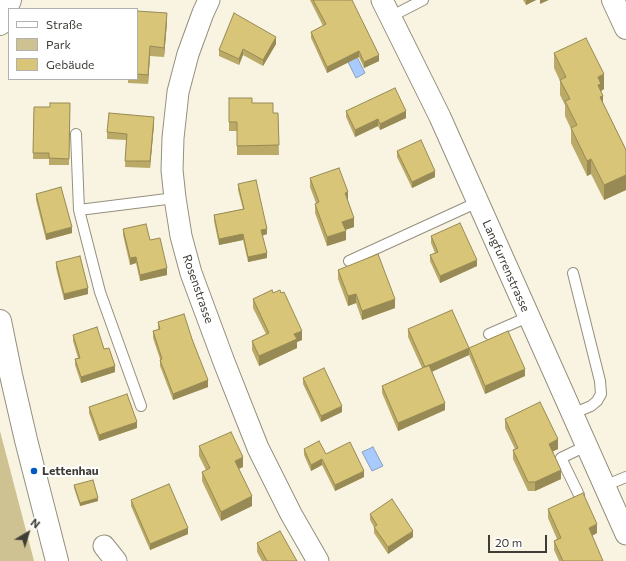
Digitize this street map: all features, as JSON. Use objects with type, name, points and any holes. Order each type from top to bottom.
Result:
[{"type":"main road","points":[[0,24],[10,0]]},
{"type":"main road","points":[[613,0],[626,28]]},
{"type":"main road","points":[[0,321],[26,440],[57,561]]},
{"type":"street","name":"Rosenstrasse","points":[[210,0],[203,13],[188,54],[178,92],[173,138],[172,170],[181,236],[191,273],[258,448],[318,561]]},
{"type":"street","name":"Langfurrenstrasse","points":[[386,8],[440,117],[626,534]]},
{"type":"lane","points":[[386,8],[423,0]]},
{"type":"lane","points":[[76,134],[79,210],[100,292],[141,406]]},
{"type":"lane","points":[[79,210],[175,198]]},
{"type":"lane","points":[[349,261],[478,202]]},
{"type":"lane","points":[[572,414],[591,406],[597,401],[601,394],[600,382],[573,274]]},
{"type":"lane","points":[[488,334],[528,317]]},
{"type":"lane","points":[[579,495],[561,458],[586,446]]},
{"type":"lane","points":[[604,486],[626,477]]},
{"type":"green space","points":[[0,431],[34,561],[0,561]]},
{"type":"water","points":[[355,53],[365,73],[356,78],[346,58]]},
{"type":"water","points":[[373,447],[383,466],[372,471],[362,452]]},
{"type":"building","points":[[313,0],[352,0],[379,55],[364,62],[359,51],[327,67],[311,32],[326,24]]},
{"type":"building","points":[[138,11],[167,13],[164,48],[150,46],[148,75],[138,74]]},
{"type":"building","points":[[234,13],[276,37],[263,60],[243,49],[239,59],[219,50]]},
{"type":"building","points":[[586,38],[604,74],[598,77],[601,84],[598,85],[603,96],[600,97],[626,150],[626,175],[604,185],[591,159],[587,161],[571,128],[577,125],[565,101],[570,99],[560,80],[566,77],[554,53]]},
{"type":"building","points":[[395,88],[406,111],[380,124],[378,119],[355,130],[346,111]]},
{"type":"building","points":[[229,98],[252,98],[252,103],[273,103],[273,113],[278,113],[279,145],[237,146],[237,122],[229,122]]},
{"type":"building","points":[[50,103],[70,103],[69,159],[49,158],[49,153],[33,153],[34,107],[50,107]]},
{"type":"building","points":[[109,113],[154,117],[150,161],[125,161],[127,134],[107,132]]},
{"type":"building","points":[[421,140],[435,171],[412,182],[397,151]]},
{"type":"building","points":[[339,168],[348,192],[345,193],[354,218],[342,222],[346,231],[327,237],[315,204],[319,202],[310,178]]},
{"type":"building","points":[[256,180],[267,229],[261,230],[267,253],[248,257],[243,234],[219,239],[214,215],[244,209],[238,184]]},
{"type":"building","points":[[61,187],[72,227],[46,234],[36,194]]},
{"type":"building","points":[[460,223],[477,260],[440,276],[430,255],[438,252],[431,236]]},
{"type":"building","points":[[146,224],[150,240],[160,238],[167,268],[140,275],[136,257],[130,258],[123,229]]},
{"type":"building","points":[[378,254],[395,299],[362,311],[356,294],[348,296],[338,270]]},
{"type":"building","points":[[80,256],[88,288],[64,294],[56,262]]},
{"type":"building","points":[[272,290],[273,293],[280,290],[281,293],[284,292],[302,331],[294,334],[297,339],[259,356],[252,341],[269,333],[253,299]]},
{"type":"building","points":[[452,310],[469,348],[425,367],[408,329]]},
{"type":"building","points":[[184,314],[208,380],[173,394],[160,360],[162,359],[153,331],[160,329],[158,322]]},
{"type":"building","points":[[97,327],[104,349],[109,348],[115,366],[81,377],[75,359],[80,358],[73,335]]},
{"type":"building","points":[[508,331],[525,369],[485,386],[469,348]]},
{"type":"building","points":[[429,365],[445,403],[398,423],[382,386]]},
{"type":"building","points":[[324,368],[342,406],[321,416],[303,378]]},
{"type":"building","points":[[127,394],[137,422],[99,435],[89,407]]},
{"type":"building","points":[[540,402],[558,439],[549,444],[561,470],[535,482],[528,482],[513,450],[518,448],[505,419]]},
{"type":"building","points":[[231,432],[243,457],[235,461],[252,496],[221,512],[202,472],[210,468],[199,446]]},
{"type":"building","points":[[319,441],[326,454],[350,442],[364,471],[335,485],[322,459],[311,465],[304,449]]},
{"type":"building","points":[[93,480],[98,498],[80,503],[74,485]]},
{"type":"building","points":[[169,484],[188,528],[150,544],[131,500]]},
{"type":"building","points":[[583,493],[597,524],[589,528],[603,561],[563,561],[554,541],[561,538],[548,509]]},
{"type":"building","points":[[392,499],[413,531],[388,547],[374,527],[377,525],[370,514]]},
{"type":"building","points":[[280,531],[297,561],[267,561],[257,543]]},
{"type":"place","name":"Lettenhau","points":[[34,471]]}]
